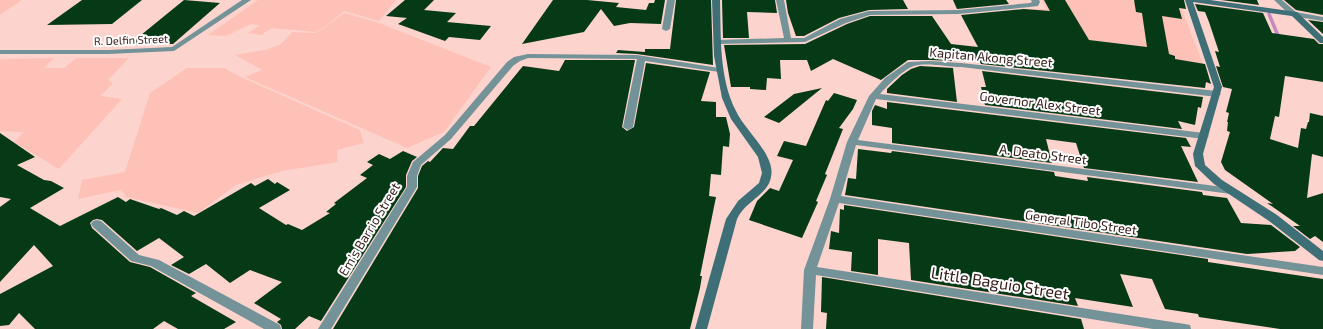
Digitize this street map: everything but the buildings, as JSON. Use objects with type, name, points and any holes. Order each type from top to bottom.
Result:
[{"type":"street","name":"R. Delfin Street","points":[[0,52],[108,52],[174,49],[247,0]]},
{"type":"street","points":[[666,29],[671,0]]},
{"type":"street","points":[[701,329],[727,230],[738,206],[755,195],[763,184],[767,174],[764,161],[759,150],[743,132],[731,111],[719,70],[716,0]]},
{"type":"street","points":[[780,0],[788,41]]},
{"type":"street","points":[[717,42],[805,40],[843,21],[869,13],[958,12],[1030,5],[1035,4],[1036,2],[1034,0]]},
{"type":"street","points":[[1189,0],[1218,87],[1198,154],[1200,166],[1230,191],[1273,218],[1323,257]]},
{"type":"street","points":[[1195,0],[1323,19]]},
{"type":"street","points":[[1278,0],[1323,42]]},
{"type":"street","name":"Em’s Barrio Street","points":[[324,329],[412,187],[412,176],[417,164],[448,137],[510,64],[518,58],[528,56],[641,58]]},
{"type":"street","points":[[628,127],[641,58],[719,70]]},
{"type":"street","name":"Kapitan Akong Street","points":[[807,329],[810,270],[835,199],[852,142],[873,96],[888,80],[911,64],[930,63],[969,66],[1217,94]]},
{"type":"street","name":"Governor Alex Street","points":[[873,96],[1204,136]]},
{"type":"street","name":"A. Deato Street","points":[[852,142],[1230,191]]},
{"type":"street","name":"General Tibo Street","points":[[835,199],[1323,272]]},
{"type":"street","points":[[98,224],[135,258],[155,262],[275,329]]},
{"type":"street","name":"Little Baguio Street","points":[[810,270],[1185,329]]},
{"type":"shaded area","points":[[0,0],[22,0],[0,15]]},
{"type":"shaded area","points":[[258,0],[396,0],[379,21],[344,11],[326,26],[315,32],[272,28],[261,35],[248,33],[260,25],[251,24],[226,36],[208,35]]},
{"type":"shaded area","points":[[1041,0],[1133,0],[1133,2],[1182,10],[1207,74],[1041,26],[1031,9],[1047,9]]},
{"type":"shaded area","points":[[344,13],[379,23],[491,67],[444,132],[407,148],[245,77],[262,70],[235,55],[265,50],[281,44],[292,32],[315,33]]},
{"type":"shaded area","points":[[54,58],[44,68],[64,68],[76,58],[129,58],[108,80],[113,83],[101,96],[122,99],[59,169],[14,142],[24,132],[0,131],[0,59]]},
{"type":"shaded area","points":[[187,68],[224,68],[243,78],[360,130],[364,143],[337,150],[338,162],[282,171],[236,185],[198,213],[126,197],[121,190],[78,199],[82,180],[125,172],[150,93]]},
{"type":"waterway","points":[[1269,14],[1279,38]]}]
